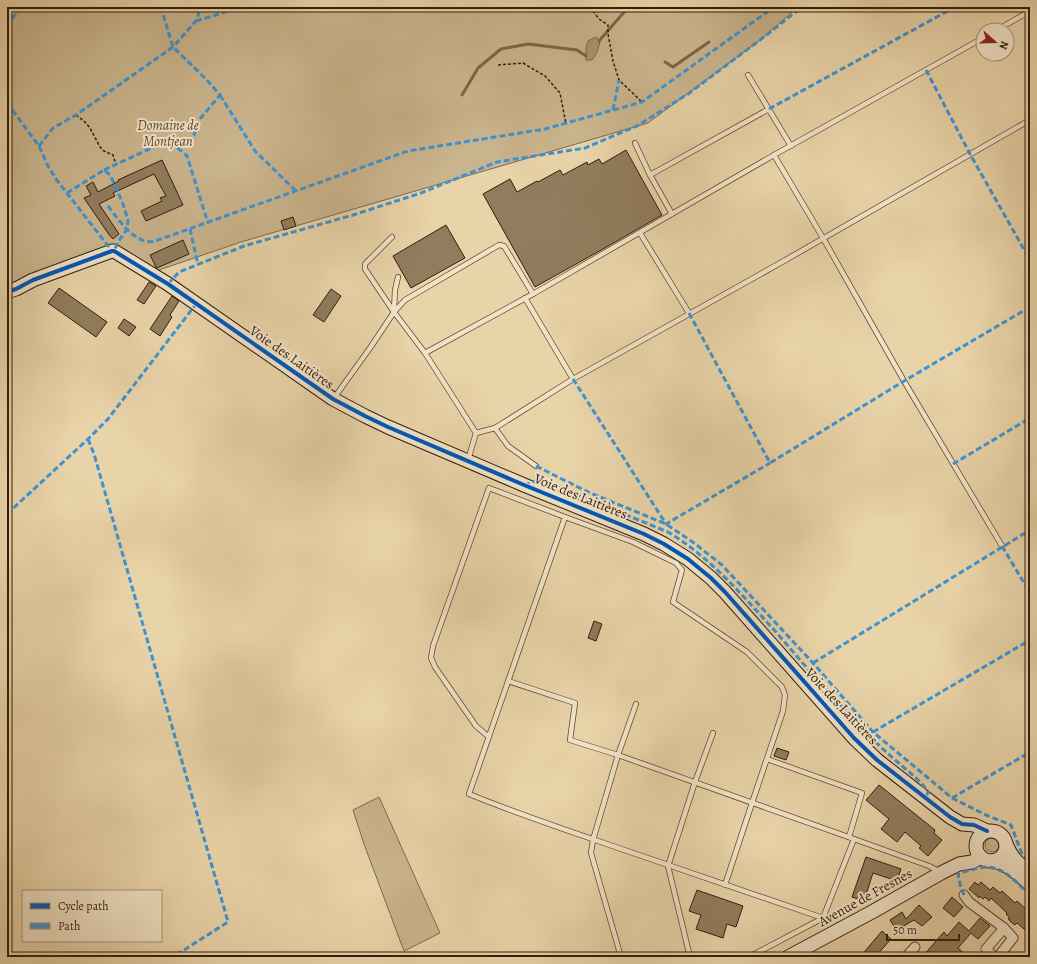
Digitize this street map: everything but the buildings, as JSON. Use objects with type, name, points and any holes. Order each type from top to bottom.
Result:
[{"type":"street","name":"Voie des Laitières","points":[[7,292],[33,280],[114,251],[168,284],[333,399],[388,427],[644,534],[664,544],[688,559],[711,578],[854,738],[877,760],[925,799],[962,824],[975,839],[982,852]]},
{"type":"street","name":"Voie des Laitières","points":[[962,824],[974,825],[987,831]]},
{"type":"street","points":[[1030,873],[1016,861],[1001,834],[990,830],[978,837],[982,852],[1011,868],[1030,884]]},
{"type":"street","points":[[982,852],[998,859],[1006,850],[1006,844]]},
{"type":"street","name":"Avenue de Fresnes","points":[[788,957],[941,873],[959,864],[972,862],[982,852]]},
{"type":"street","points":[[964,894],[970,902],[1004,928],[1013,938],[994,957],[986,949],[1004,928]]},
{"type":"street","points":[[906,957],[915,947]]},
{"type":"lane","points":[[1012,22],[1030,12]]},
{"type":"lane","points":[[425,353],[533,294],[774,155],[975,42]]},
{"type":"lane","points":[[748,75],[791,146]]},
{"type":"lane","points":[[650,175],[769,109]]},
{"type":"lane","points":[[476,433],[494,428],[572,379],[1030,120]]},
{"type":"lane","points":[[635,143],[650,175],[672,214]]},
{"type":"lane","points":[[774,155],[904,381],[1002,546]]},
{"type":"lane","points":[[640,233],[689,313]]},
{"type":"lane","points":[[392,237],[365,264],[365,269],[394,312],[425,353],[476,433],[468,461]]},
{"type":"lane","points":[[333,399],[394,312],[405,300],[499,245],[504,246],[533,294]]},
{"type":"lane","points":[[394,312],[395,290],[398,277]]},
{"type":"lane","points":[[525,298],[572,379]]},
{"type":"lane","points":[[494,428],[508,446],[536,466]]},
{"type":"lane","points":[[489,737],[476,726],[435,667],[431,658],[433,646],[489,488],[633,542],[676,563],[682,570],[673,602],[747,652],[782,687],[785,694],[783,711],[725,885]]},
{"type":"lane","points":[[565,516],[469,794],[505,809],[593,840],[823,918]]},
{"type":"lane","points":[[508,681],[575,703],[570,740],[618,755],[752,802],[935,868],[941,873]]},
{"type":"lane","points":[[621,957],[591,853],[593,840],[618,755],[636,704]]},
{"type":"lane","points":[[690,957],[668,866],[695,782],[713,733]]},
{"type":"lane","points":[[749,957],[823,918],[851,838],[862,793],[766,759]]},
{"type":"path","points":[[590,7],[599,19],[608,26],[613,61],[619,80],[642,102]]},
{"type":"path","points":[[498,64],[522,63],[545,76],[560,94],[566,124]]},
{"type":"path","points":[[76,115],[90,128],[104,152],[113,155],[116,165]]},
{"type":"green space","name":"Domaine de Montjean","points":[[7,7],[798,7],[760,40],[648,123],[241,242],[156,271],[119,249],[11,286],[7,285]]},
{"type":"green space","points":[[379,797],[440,933],[404,951],[364,844],[353,810]]},
{"type":"green space","points":[[989,838],[995,838],[999,842],[999,848],[995,852],[989,852],[985,848],[985,842]]},
{"type":"shaded area","points":[[596,37],[600,42],[597,52],[592,60],[586,60],[588,41]]},
{"type":"waterway","points":[[599,41],[625,11]]},
{"type":"waterway","points":[[665,62],[673,67],[709,42]]},
{"type":"waterway","points":[[462,95],[478,68],[501,49],[528,44],[577,50],[586,56]]},
{"type":"marked path","points":[[7,26],[21,7]]},
{"type":"marked path","points":[[159,7],[162,11],[173,47],[220,95],[199,120],[194,135],[189,141],[172,143]]},
{"type":"marked path","points":[[39,146],[53,128],[76,115],[173,47],[196,21],[201,7]]},
{"type":"marked path","points":[[196,21],[235,9],[271,7]]},
{"type":"marked path","points":[[108,206],[129,231],[139,239],[149,242],[408,151],[545,129],[642,102],[774,7]]},
{"type":"marked path","points":[[168,284],[179,272],[244,246],[353,215],[421,193],[497,162],[585,148],[637,126],[688,94],[802,7]]},
{"type":"marked path","points":[[769,109],[955,7]]},
{"type":"marked path","points":[[926,70],[970,154],[1030,260]]},
{"type":"marked path","points":[[613,110],[619,80]]},
{"type":"marked path","points":[[220,95],[255,151],[296,191]]},
{"type":"marked path","points":[[7,103],[39,146],[56,179],[112,251]]},
{"type":"marked path","points":[[104,170],[160,144],[172,143],[187,156],[208,223]]},
{"type":"marked path","points":[[67,193],[104,170],[110,175],[123,204],[128,220],[127,229],[114,251]]},
{"type":"marked path","points":[[190,229],[198,265]]},
{"type":"marked path","points":[[7,514],[108,419],[196,304]]},
{"type":"marked path","points":[[689,313],[770,463],[904,381],[1030,307]]},
{"type":"marked path","points":[[573,379],[666,524],[770,463]]},
{"type":"marked path","points":[[953,464],[1030,418]]},
{"type":"marked path","points":[[88,439],[94,454],[228,922],[173,957]]},
{"type":"marked path","points":[[536,466],[588,492],[666,524],[694,543],[722,565],[813,663],[873,732],[952,798],[986,815],[1011,825],[1022,854],[1030,861]]},
{"type":"marked path","points":[[524,485],[536,481],[546,482],[668,532],[698,553],[738,591],[869,735],[922,784],[928,792],[925,799]]},
{"type":"marked path","points":[[813,663],[1030,530]]},
{"type":"marked path","points":[[1002,546],[1030,593]]},
{"type":"marked path","points":[[873,732],[1030,640]]},
{"type":"marked path","points":[[952,798],[1030,752]]},
{"type":"marked path","points":[[964,895],[958,874],[986,867],[993,868],[1004,873],[1030,895]]},
{"type":"cycle path","points":[[7,292],[33,280],[114,251],[168,284],[333,399],[388,427],[644,534],[664,544],[688,559],[725,592],[854,738],[877,760],[950,817],[962,824],[974,825],[987,831]]}]
